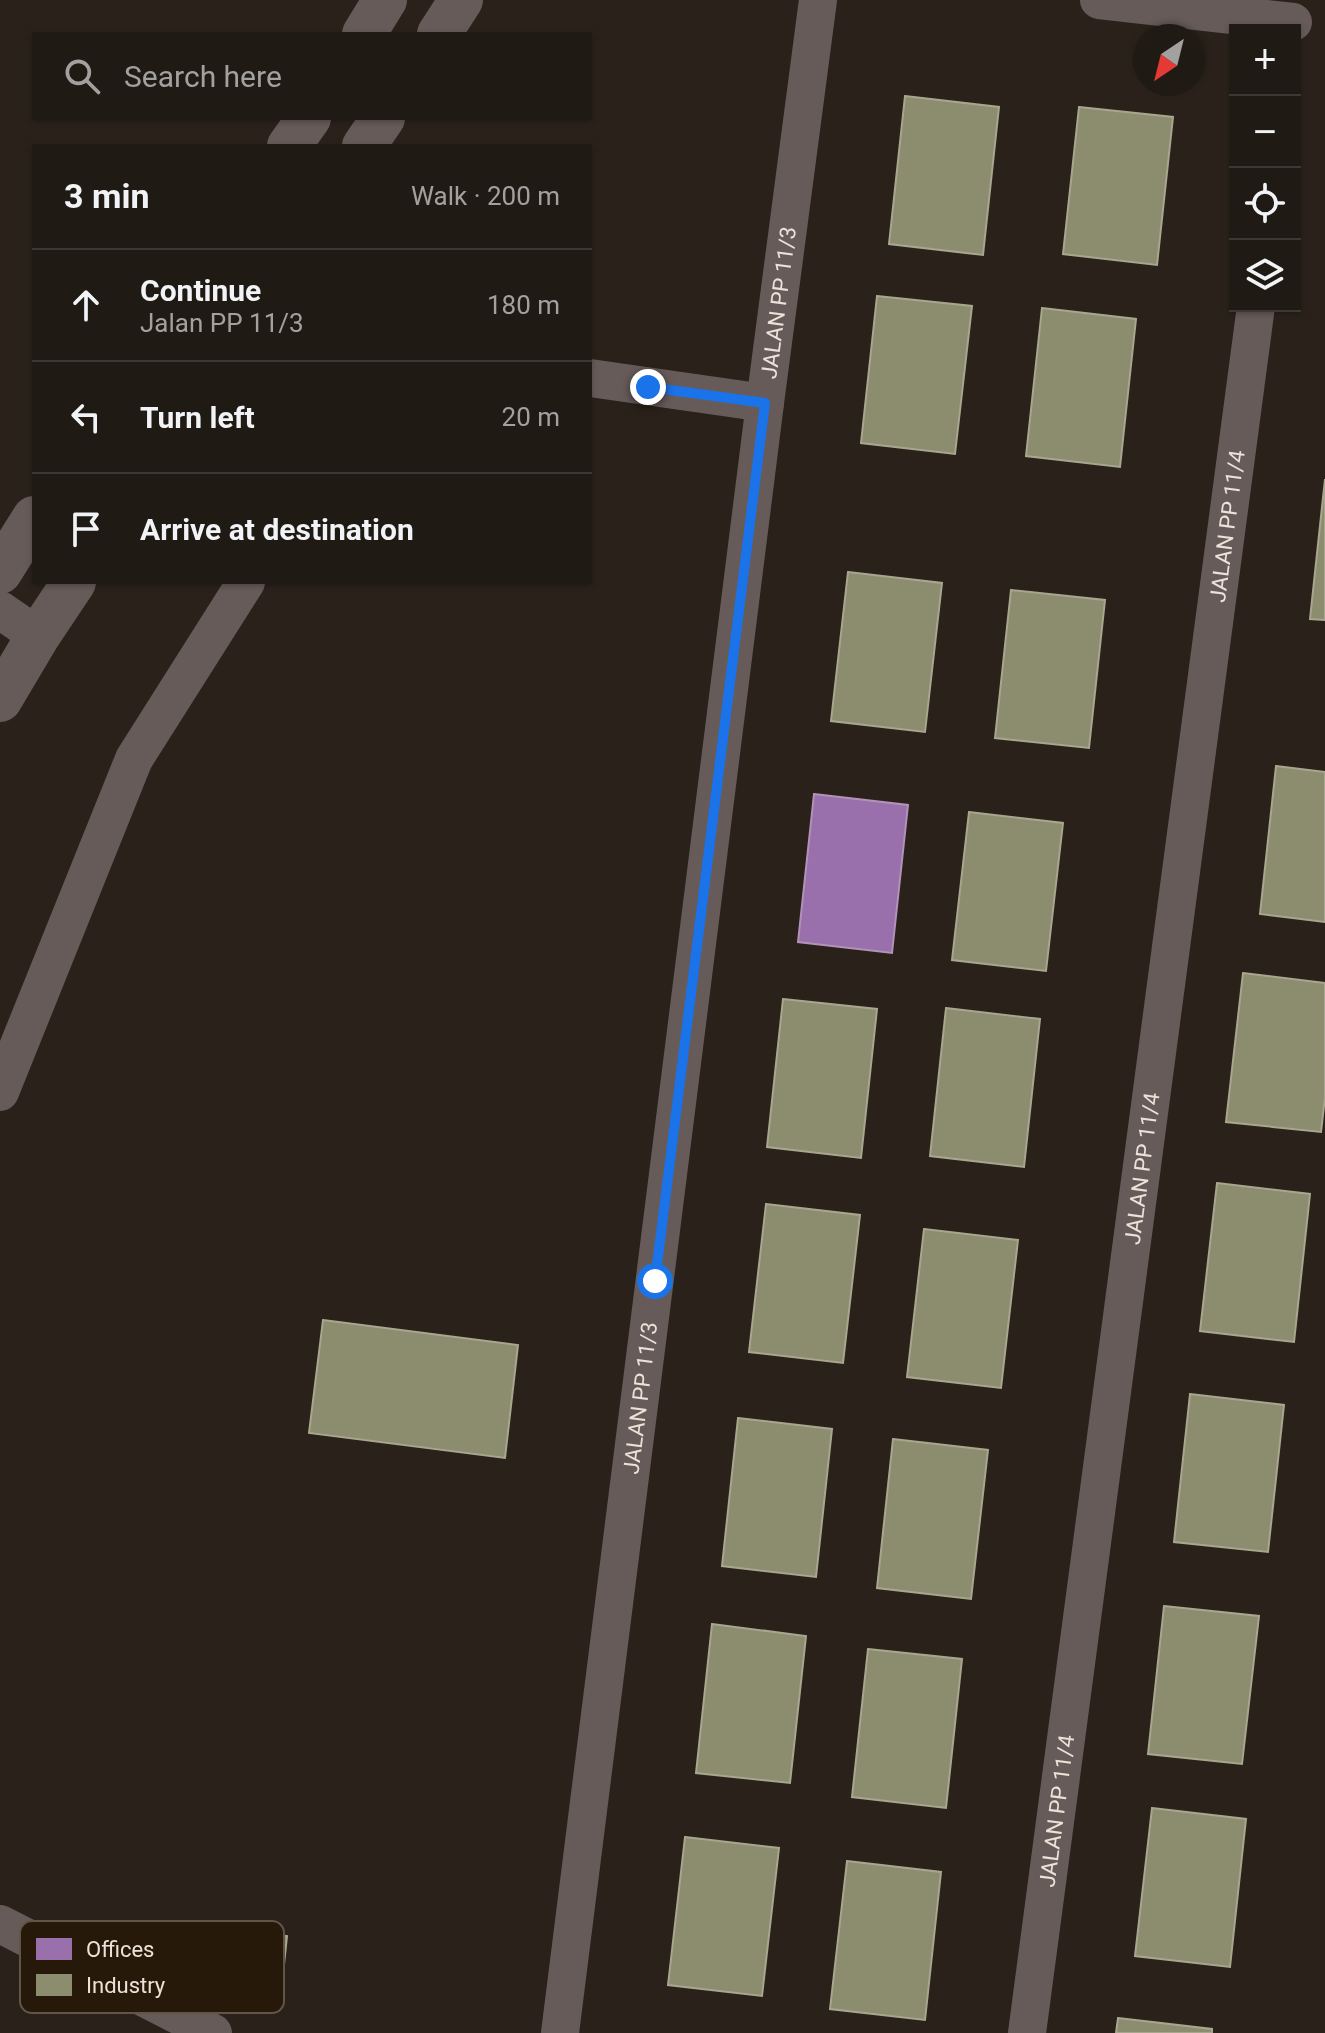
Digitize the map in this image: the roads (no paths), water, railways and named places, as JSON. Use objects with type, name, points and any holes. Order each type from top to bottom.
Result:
[{"type":"street","points":[[365,32],[385,0]]},
{"type":"street","points":[[440,32],[461,0]]},
{"type":"street","name":"JALAN PP 11/3","points":[[560,2033],[818,0]]},
{"type":"street","points":[[1099,0],[1294,17]]},
{"type":"street","points":[[290,144],[308,120]]},
{"type":"street","points":[[365,144],[382,120]]},
{"type":"street","name":"JALAN PP 11/4","points":[[1027,2033],[1255,312]]},
{"type":"street","points":[[592,378],[765,403]]},
{"type":"street","points":[[0,530],[32,520]]},
{"type":"street","points":[[0,572],[32,522]]},
{"type":"street","points":[[0,700],[73,584]]},
{"type":"street","points":[[0,1092],[134,759],[245,584]]},
{"type":"street","points":[[0,610],[38,636]]},
{"type":"street","points":[[0,1924],[20,1934]]},
{"type":"street","points":[[174,2013],[213,2033]]}]
